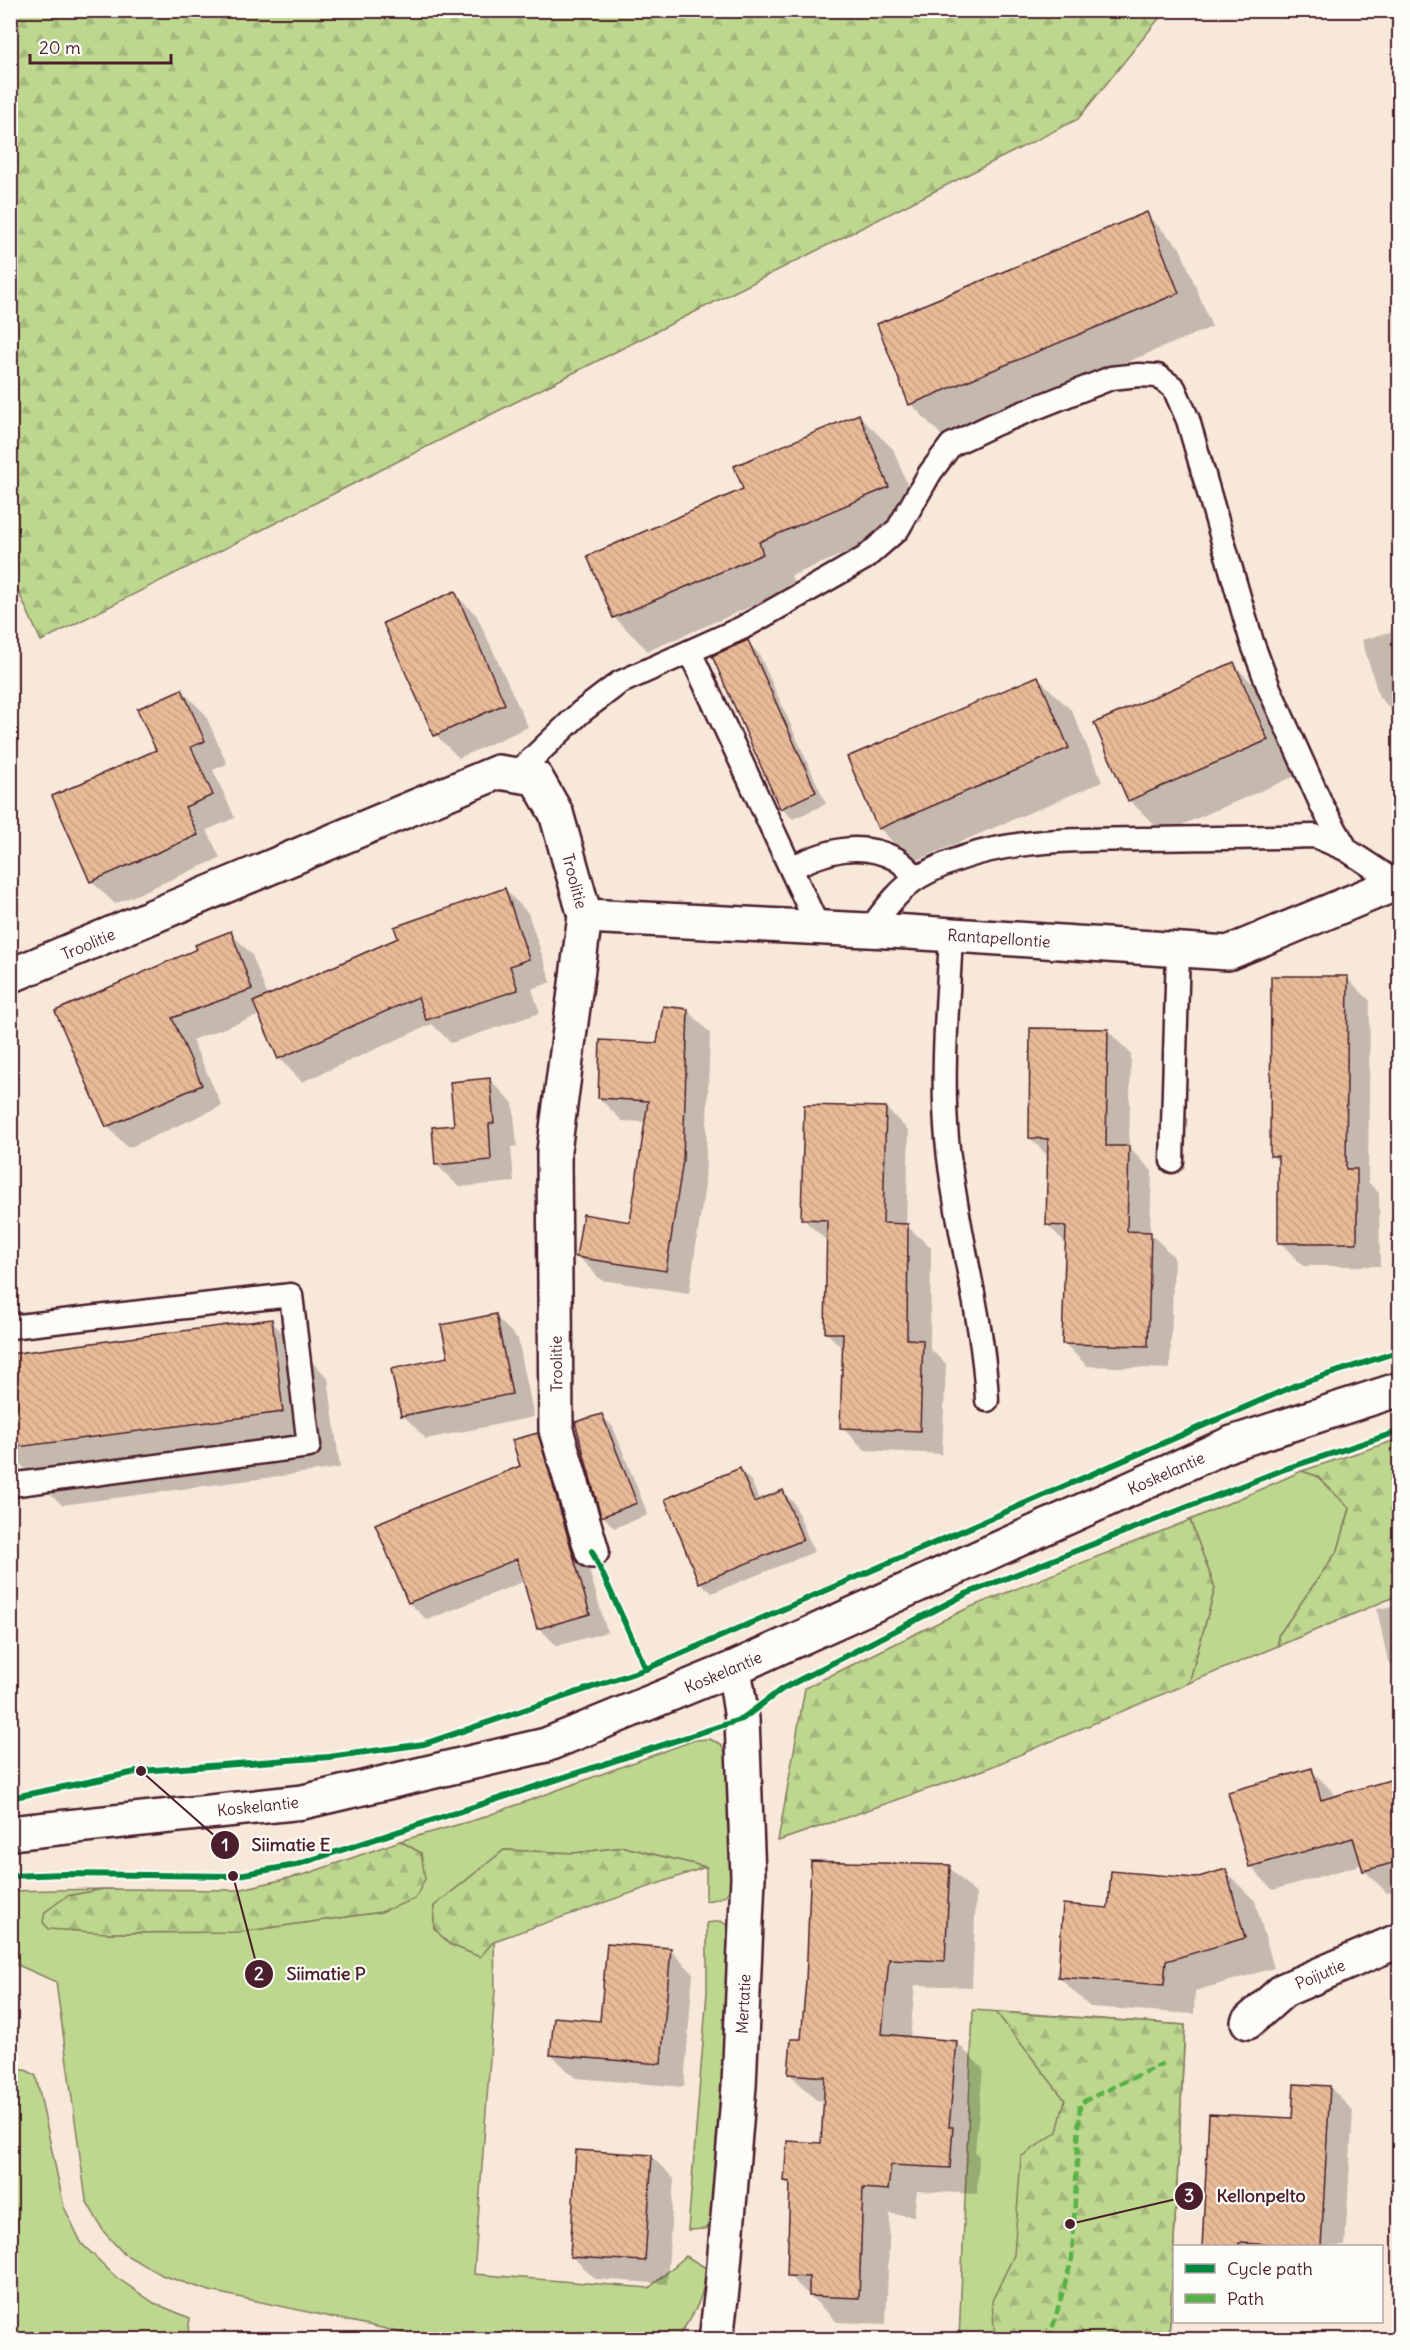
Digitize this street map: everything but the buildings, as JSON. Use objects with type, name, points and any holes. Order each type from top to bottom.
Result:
[{"type":"street","name":"Troolitie","points":[[10,976],[498,772],[536,778],[556,813],[585,916],[554,1150],[556,1430],[592,1551]]},
{"type":"street","name":"Rantapellontie","points":[[585,916],[818,927],[1228,953],[1398,882]]},
{"type":"street","name":"Koskelantie","points":[[10,1833],[303,1802],[546,1744],[734,1668],[1232,1443],[1400,1389]]},
{"type":"street","name":"Mertatie","points":[[716,2340],[739,2086],[748,1877],[742,1719],[734,1668]]},
{"type":"street","name":"Poijutie","points":[[1248,2022],[1284,1990],[1400,1940]]},
{"type":"lane","points":[[515,775],[581,712],[619,683],[742,628],[866,558],[898,529],[930,473],[951,445],[995,424],[1111,378],[1139,375],[1158,376],[1174,388],[1188,420],[1252,642],[1269,688],[1323,808],[1347,850]]},
{"type":"lane","points":[[690,652],[818,927]]},
{"type":"lane","points":[[869,930],[888,905],[917,878],[960,857],[1005,846],[1064,840],[1315,836],[1347,850],[1398,882]]},
{"type":"lane","points":[[791,868],[819,854],[850,848],[877,852],[898,860],[917,878]]},
{"type":"lane","points":[[951,935],[944,1073],[947,1139],[954,1193],[968,1259],[987,1400]]},
{"type":"lane","points":[[1172,1161],[1178,950]]},
{"type":"lane","points":[[10,1328],[291,1295],[309,1446],[10,1485]]},
{"type":"green space","points":[[10,11],[1165,11],[1078,119],[41,641],[10,573]]},
{"type":"green space","points":[[1399,1439],[1399,1595],[1278,1646],[1278,1636],[1338,1550],[1350,1509],[1317,1476],[1302,1471]]},
{"type":"green space","points":[[1302,1471],[1317,1476],[1350,1508],[1338,1550],[1278,1636],[1278,1646],[1189,1683],[1215,1588],[1190,1520]]},
{"type":"green space","points":[[1190,1520],[1215,1588],[1189,1683],[986,1769],[778,1841],[805,1688],[968,1608]]},
{"type":"green space","points":[[709,1739],[721,1744],[726,1754],[732,1879],[725,1896],[706,1901],[706,1867],[624,1847],[574,1853],[504,1850],[434,1906],[434,1928],[494,1941],[495,1990],[474,2274],[649,2288],[686,2256],[706,2268],[705,2279],[697,2306],[676,2339],[424,2339],[210,2291],[164,2276],[124,2254],[104,2232],[86,2200],[56,1982],[11,1962],[13,1903],[11,1902],[11,1891],[104,1889],[67,1896],[107,1933],[240,1932],[381,1912],[421,1853],[400,1841],[478,1819],[695,1740]]},
{"type":"green space","points":[[400,1841],[421,1853],[425,1879],[415,1899],[381,1912],[240,1932],[107,1933],[48,1929],[43,1922],[45,1912],[67,1896],[104,1889],[238,1890],[306,1874]]},
{"type":"green space","points":[[624,1847],[706,1867],[494,1941],[480,1957],[449,1944],[434,1928],[434,1906],[504,1850],[574,1853]]},
{"type":"green space","points":[[721,1921],[730,1928],[729,1980],[710,2223],[706,2229],[688,2230],[707,1992],[707,1923]]},
{"type":"green space","points":[[973,2010],[1185,2025],[1169,2339],[959,2340]]},
{"type":"green space","points":[[996,2012],[1185,2025],[1169,2339],[995,2339],[992,2301],[1014,2255],[1021,2157],[1057,2132],[1065,2100]]},
{"type":"green space","points":[[11,2067],[28,2071],[36,2076],[64,2207],[82,2244],[116,2277],[154,2303],[190,2318],[187,2339],[11,2339]]},
{"type":"marked path","points":[[1049,2340],[1072,2259],[1080,2103],[1166,2062]]},
{"type":"cycle path","points":[[10,1798],[141,1771],[329,1757],[424,1744],[646,1669],[1296,1385],[1400,1351]]},
{"type":"cycle path","points":[[10,1876],[64,1874],[233,1876],[296,1865],[742,1719],[782,1689],[966,1594],[1282,1470],[1400,1431]]},
{"type":"cycle path","points":[[592,1551],[646,1669]]},
{"type":"place","name":"Siimatie E","points":[[141,1771]]},
{"type":"place","name":"Siimatie P","points":[[233,1876]]},
{"type":"place","name":"Kellonpelto","points":[[1070,2224]]}]
